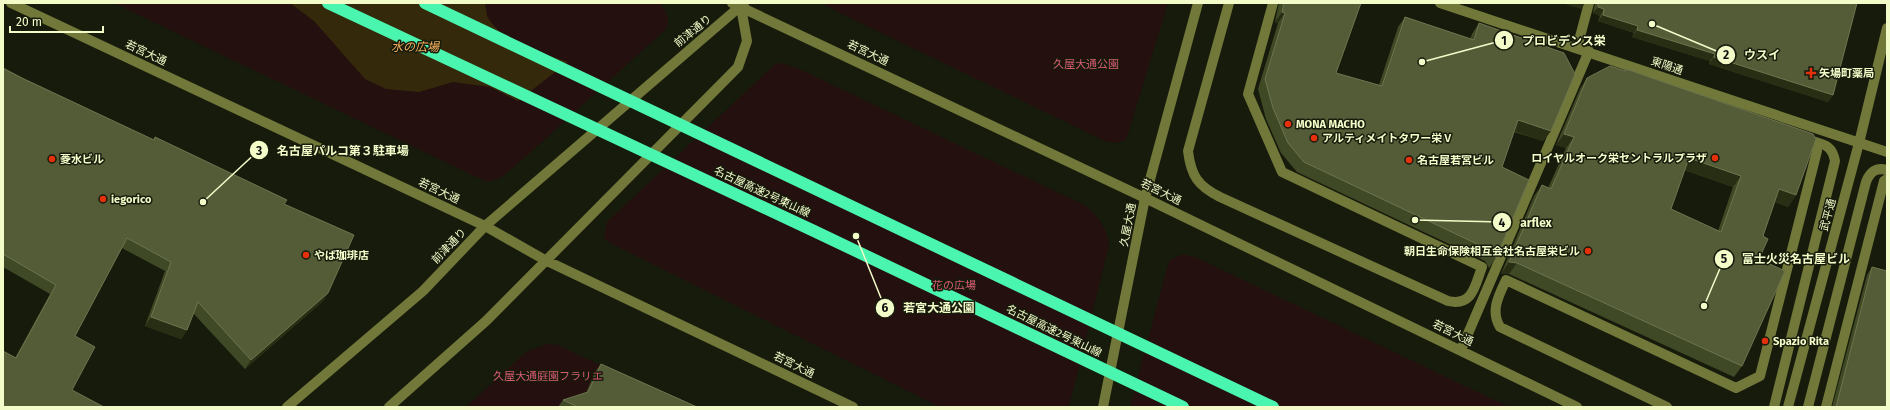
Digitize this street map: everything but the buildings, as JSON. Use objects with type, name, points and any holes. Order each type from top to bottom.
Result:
[{"type":"highway","name":"名古屋高速2号東山線","points":[[328,3],[814,231],[1183,407]]},
{"type":"highway","points":[[425,3],[1273,407]]},
{"type":"street","name":"若宮大通","points":[[11,3],[485,226],[546,260],[853,407]]},
{"type":"street","name":"久屋大通","points":[[1103,407],[1145,198],[1198,3]]},
{"type":"street","points":[[1230,3],[1188,151],[1190,163],[1200,184],[1220,197],[1448,301],[1463,303],[1471,294],[1482,267],[1282,172],[1248,94],[1273,3]]},
{"type":"street","name":"東陽通","points":[[1440,3],[1461,7],[1576,48],[1589,51],[1887,152]]},
{"type":"street","points":[[1576,48],[1589,3]]},
{"type":"street","name":"若宮大通","points":[[739,4],[1577,407]]},
{"type":"street","name":"前津通り","points":[[287,407],[423,291],[485,226],[739,4]]},
{"type":"street","points":[[389,407],[470,337],[738,67],[747,41],[739,4]]},
{"type":"street","name":"武平通","points":[[1788,407],[1859,143],[1887,28]]},
{"type":"street","points":[[1461,350],[1589,51]]},
{"type":"street","points":[[1667,407],[1500,327],[1496,320],[1496,302],[1506,280],[1736,388],[1760,376],[1817,152],[1809,140],[1828,146],[1834,152],[1835,161],[1774,407]]},
{"type":"street","points":[[1808,407],[1866,182],[1871,172],[1876,170],[1887,170]]},
{"type":"street","points":[[1826,407],[1884,181],[1887,179]]},
{"type":"green space","points":[[114,3],[660,3],[666,12],[668,21],[667,28],[521,161],[500,178],[487,182]]},
{"type":"green space","name":"久屋大通公園","points":[[825,3],[1168,3],[1126,140],[1116,143],[1105,141],[842,14],[826,6]]},
{"type":"green space","name":"花の広場","points":[[778,63],[795,67],[1086,206],[1095,215],[1104,228],[1109,245],[1069,407],[940,407],[608,242],[604,237],[607,222],[774,65]]},
{"type":"green space","points":[[1183,254],[1197,258],[1509,407],[1130,407],[1167,268],[1170,260]]},
{"type":"green space","name":"久屋大通庭園フラリエ","points":[[547,344],[558,345],[688,407],[466,407],[526,352]]},
{"type":"water","name":"水の広場","points":[[290,3],[485,3],[488,18],[504,35],[535,51],[568,62],[518,101],[490,87],[453,82],[419,92],[386,89],[365,79],[314,21]]},
{"type":"place","name":"ウスイ","points":[[1652,24]]},
{"type":"place","name":"プロビデンス栄","points":[[1422,62]]},
{"type":"place","name":"矢場町薬局","points":[[1811,73]]},
{"type":"place","name":"MONA MACHO","points":[[1288,124]]},
{"type":"place","name":"アルティメイトタワー栄Ⅴ","points":[[1314,138]]},
{"type":"place","name":"ロイヤルオーク栄セントラルプラザ","points":[[1715,158]]},
{"type":"place","name":"菱水ビル","points":[[52,159]]},
{"type":"place","name":"名古屋若宮ビル","points":[[1409,160]]},
{"type":"place","name":"iegorico","points":[[103,199]]},
{"type":"place","name":"名古屋パルコ第３駐車場","points":[[203,202]]},
{"type":"place","name":"arflex","points":[[1415,220]]},
{"type":"place","name":"若宮大通公園","points":[[856,236]]},
{"type":"place","name":"朝日生命保険相互会社名古屋栄ビル","points":[[1588,251]]},
{"type":"place","name":"やば珈琲店","points":[[306,255]]},
{"type":"place","name":"富士火災名古屋ビル","points":[[1704,306]]},
{"type":"place","name":"Spazio Rita","points":[[1765,341]]}]
